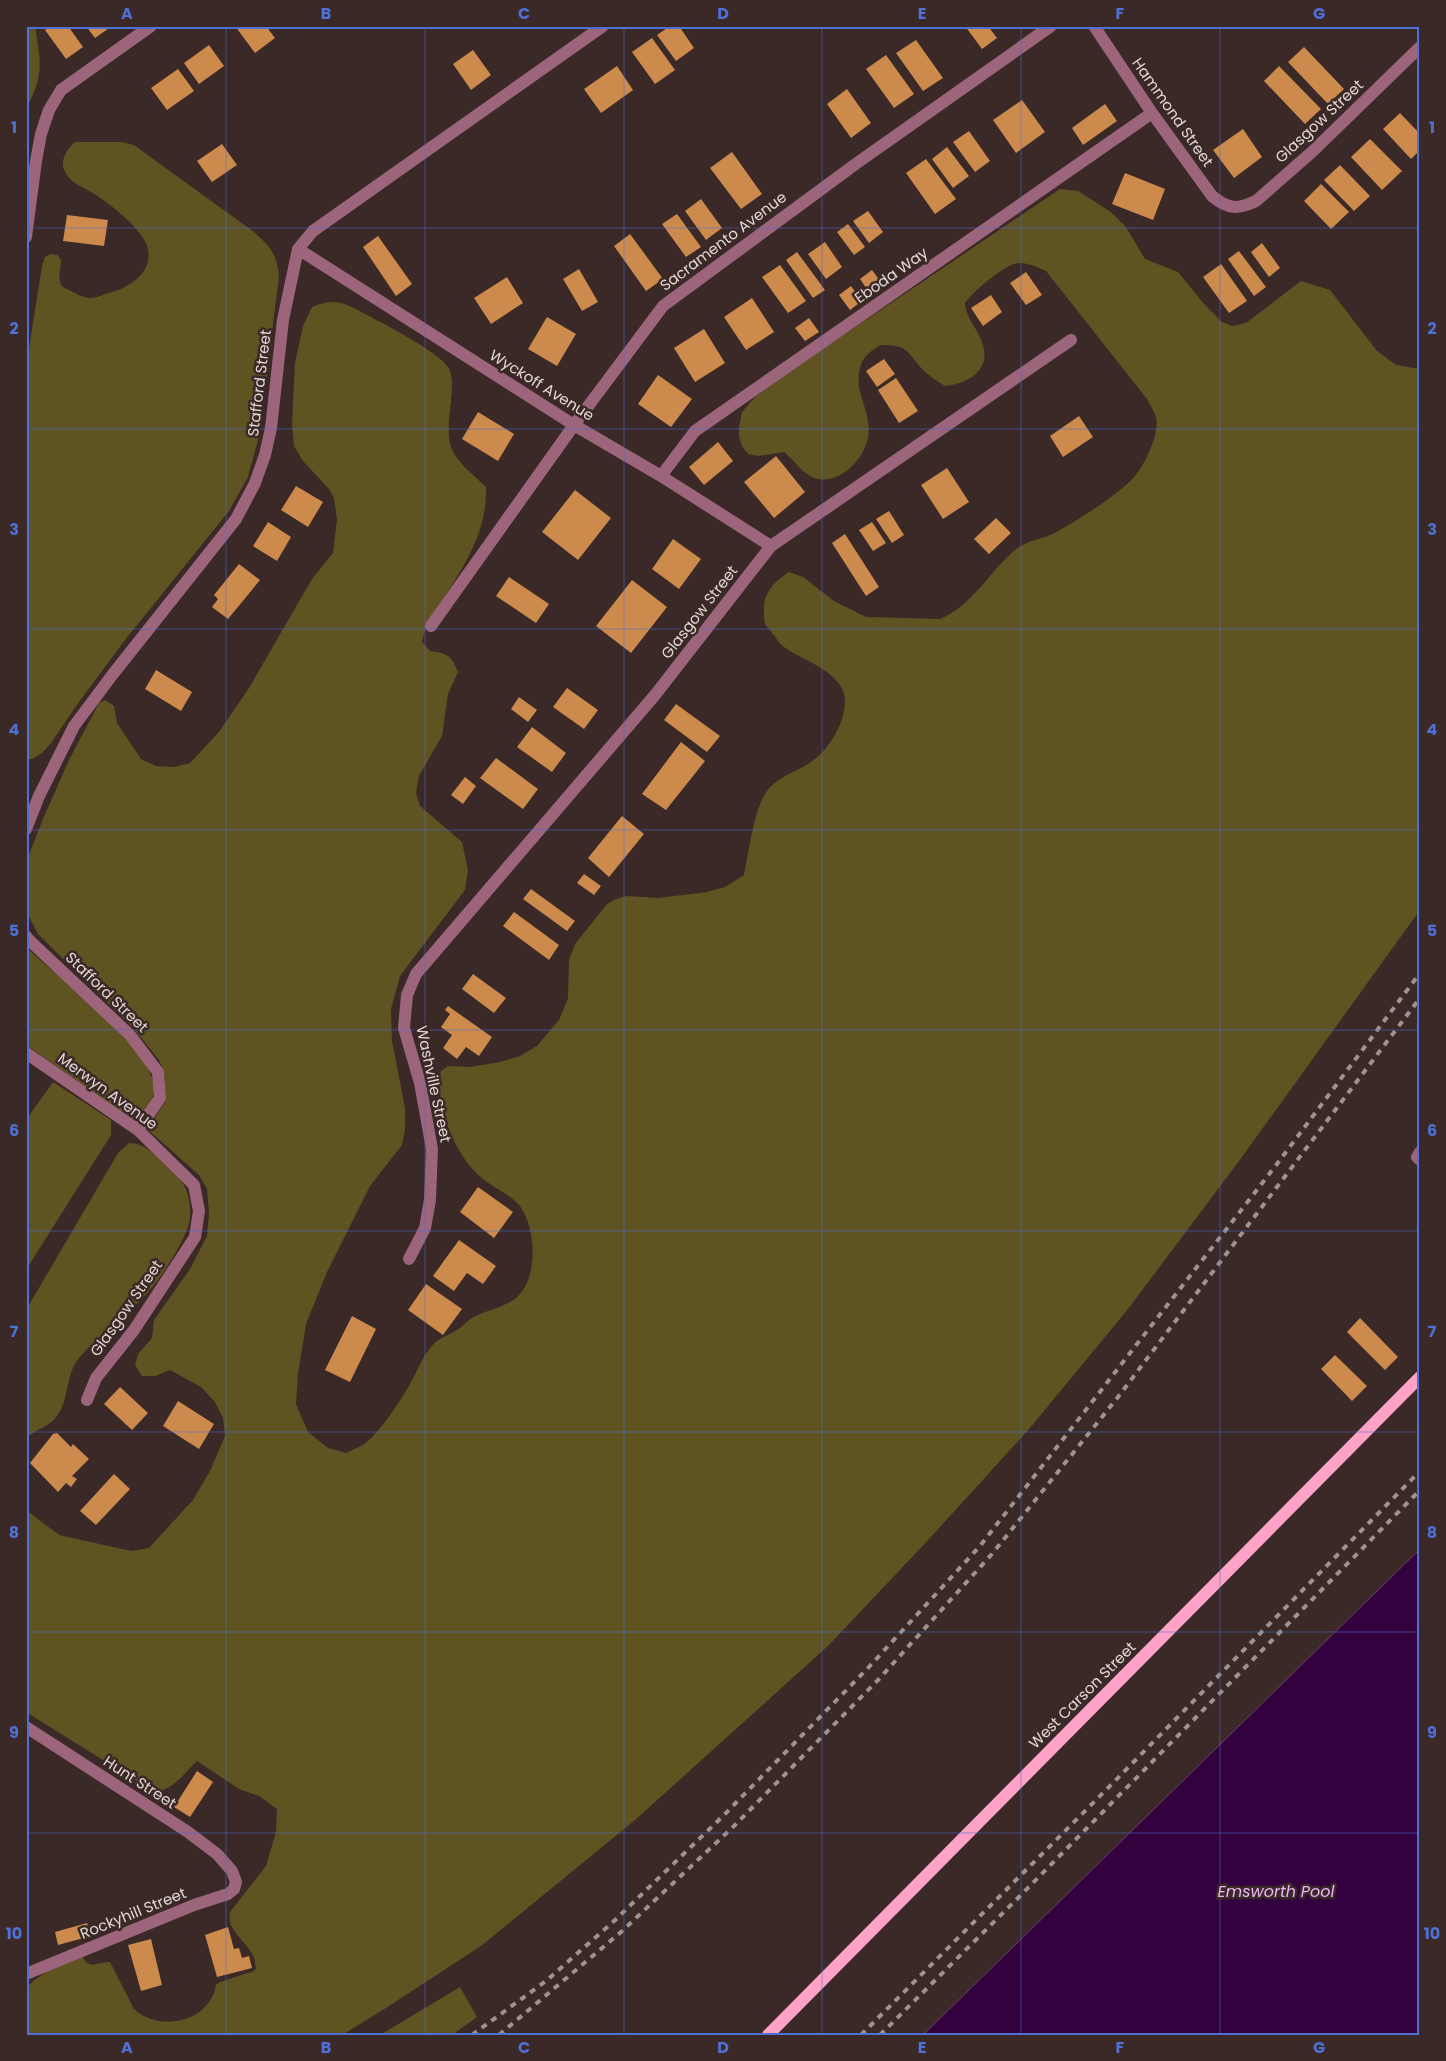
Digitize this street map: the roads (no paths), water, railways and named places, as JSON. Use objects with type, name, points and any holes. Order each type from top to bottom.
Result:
[{"type":"main road","name":"West Carson Street","points":[[768,2035],[1420,1377]]},
{"type":"street","points":[[26,237],[36,160],[41,134],[49,110],[61,90],[151,26]]},
{"type":"street","name":"Stafford Street","points":[[26,829],[39,796],[74,726],[236,519],[255,483],[265,455],[271,428],[283,320],[298,249],[313,231],[603,26]]},
{"type":"street","name":"Sacramento Avenue","points":[[432,626],[574,425],[663,306],[857,162],[1051,26]]},
{"type":"street","name":"Hammond Street","points":[[1094,26],[1152,113],[1212,196],[1222,204],[1232,207]]},
{"type":"street","name":"Glasgow Street","points":[[1232,207],[1245,206],[1256,201],[1313,151],[1420,47]]},
{"type":"street","name":"Eboda Way","points":[[661,476],[694,431],[1152,113]]},
{"type":"street","name":"Wyckoff Avenue","points":[[298,249],[574,425],[661,476],[771,546]]},
{"type":"street","name":"Glasgow Street","points":[[416,974],[655,695],[771,546],[1071,340]]},
{"type":"street","name":"Stafford Street","points":[[26,936],[130,1034],[158,1072],[160,1098],[138,1130]]},
{"type":"street","name":"Washville Street","points":[[409,1259],[425,1228],[430,1200],[432,1149],[420,1084],[404,1028],[407,995],[416,974]]},
{"type":"street","name":"Merwyn Avenue","points":[[26,1052],[138,1130],[194,1185],[199,1211],[195,1237]]},
{"type":"street","name":"Glasgow Street","points":[[87,1400],[96,1378],[134,1330],[195,1237]]},
{"type":"street","name":"Hunt Street","points":[[26,1727],[188,1832],[217,1854],[232,1871]]},
{"type":"street","name":"Rockyhill Street","points":[[26,1974],[194,1905],[228,1894],[234,1889],[236,1882],[232,1871]]},
{"type":"water","name":"Emsworth Pool","points":[[1420,1549],[1420,2035],[923,2035]]},
{"type":"railway","points":[[472,2035],[546,1981],[613,1922],[723,1816],[868,1668],[980,1546],[1277,1164],[1420,973]]},
{"type":"railway","points":[[499,2035],[621,1932],[733,1827],[879,1679],[992,1554],[1118,1397],[1420,998]]},
{"type":"railway","points":[[861,2035],[1104,1792],[1420,1471]]},
{"type":"railway","points":[[880,2035],[1020,1896],[1420,1490]]}]
